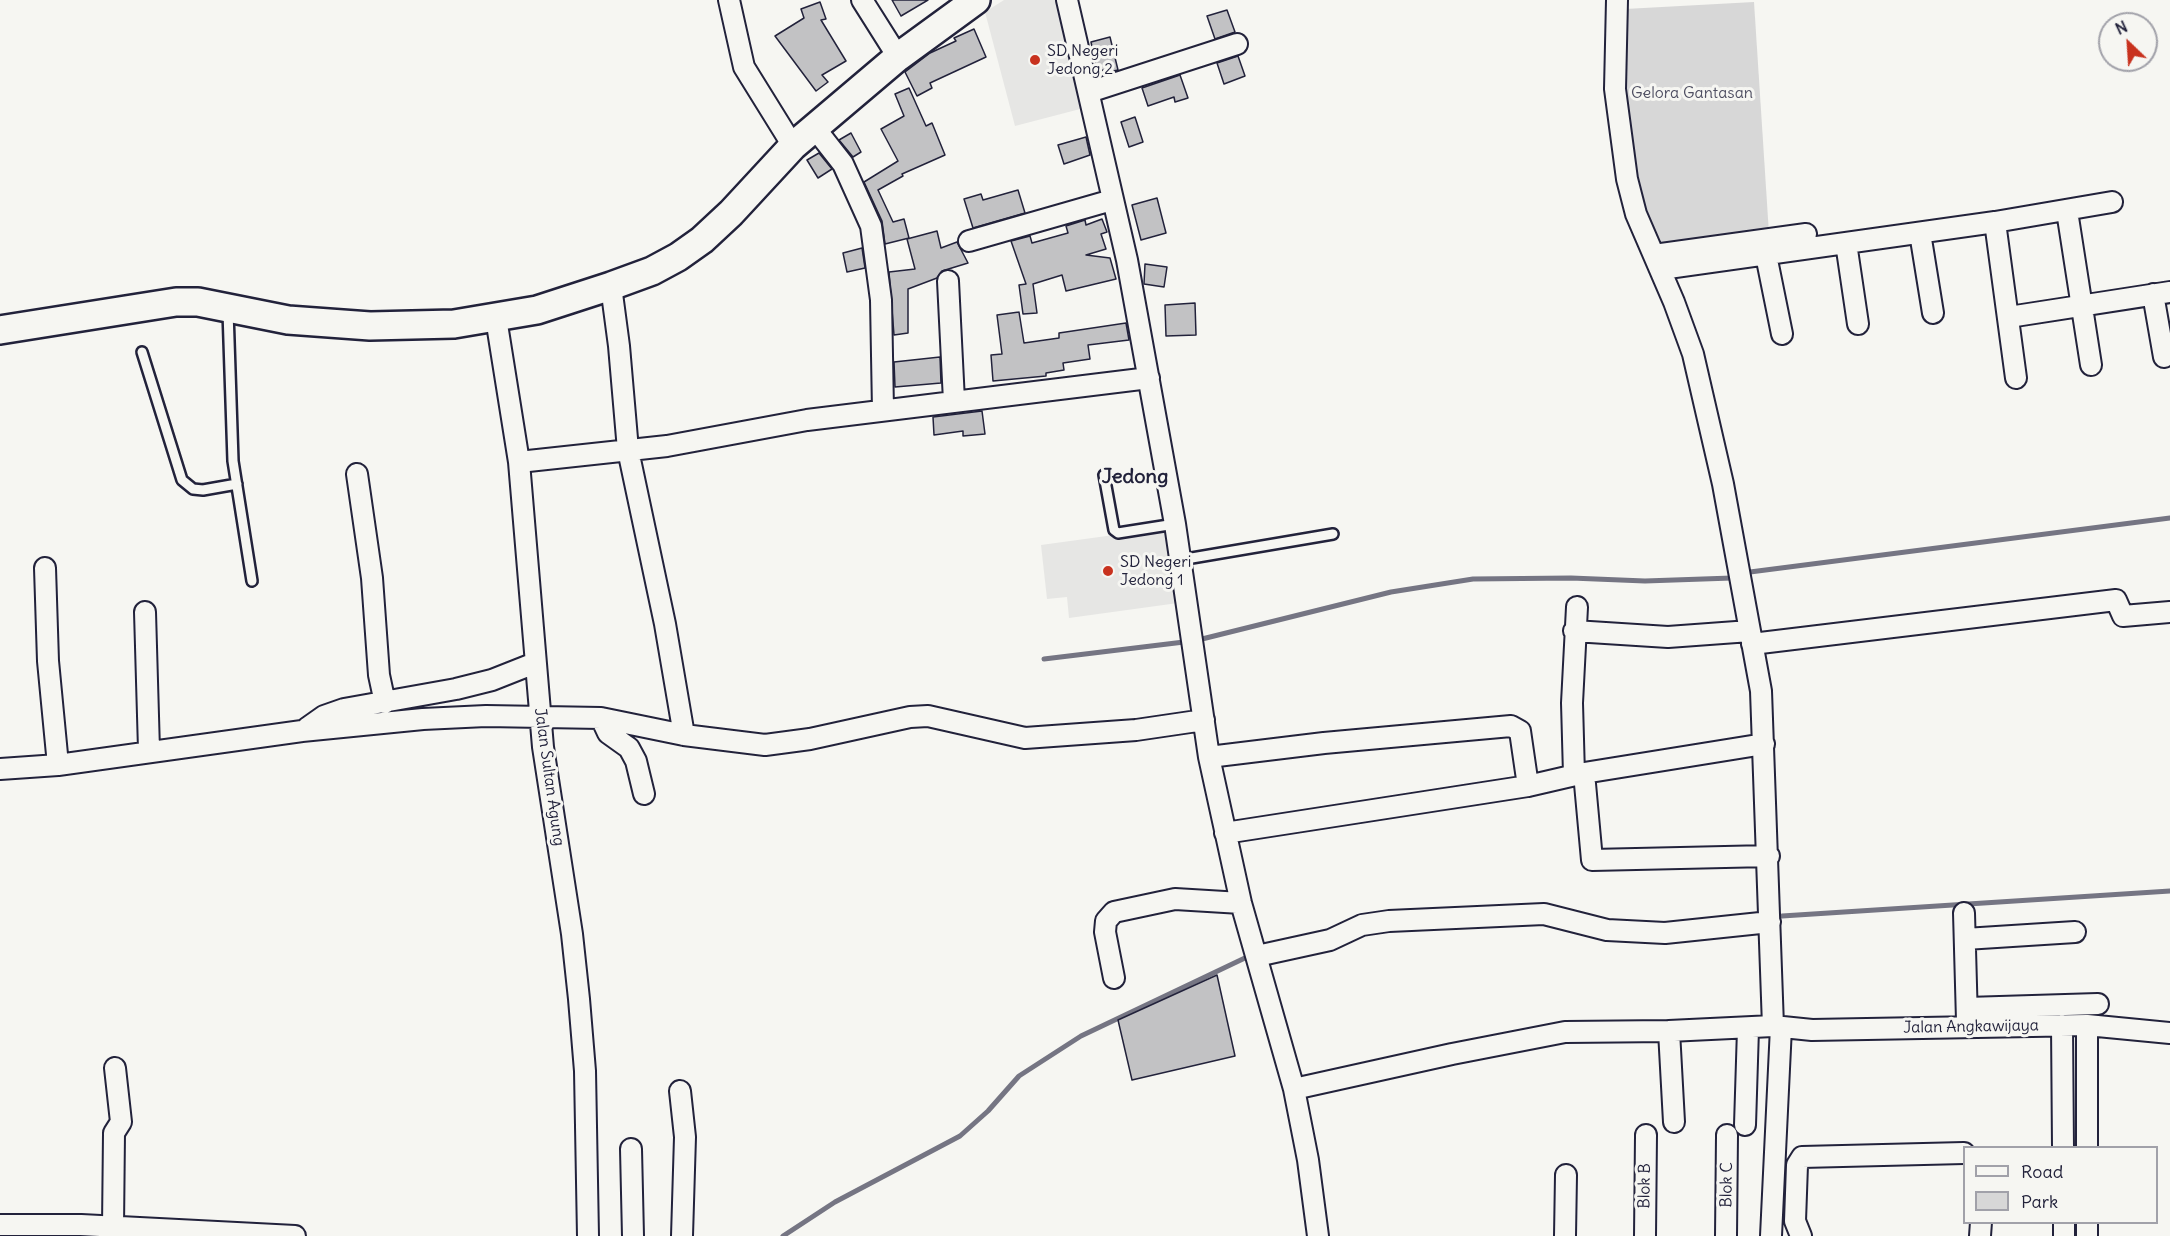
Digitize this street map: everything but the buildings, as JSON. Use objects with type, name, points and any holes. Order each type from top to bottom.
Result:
[{"type":"street","points":[[729,0],[744,67],[793,146]]},
{"type":"street","points":[[862,0],[898,57]]},
{"type":"street","points":[[0,330],[176,302],[198,302],[288,320],[370,326],[443,325],[537,310],[611,286],[652,271],[678,257],[702,240],[814,127],[898,57],[976,0]]},
{"type":"street","points":[[1067,0],[1127,260],[1180,560],[1209,758],[1242,903],[1294,1089],[1308,1160],[1318,1236]]},
{"type":"street","points":[[1617,0],[1615,89],[1621,141],[1636,214],[1693,354],[1708,416],[1761,691],[1770,922],[1777,1027],[1772,1236]]},
{"type":"street","points":[[1089,92],[1237,44]]},
{"type":"street","points":[[814,127],[843,164],[871,226],[881,300],[884,410]]},
{"type":"street","points":[[969,241],[1112,200]]},
{"type":"street","points":[[1657,262],[1766,255],[2067,211],[2112,202]]},
{"type":"street","points":[[2067,211],[2091,365]]},
{"type":"street","points":[[1995,222],[2016,378]]},
{"type":"street","points":[[1920,233],[1933,313]]},
{"type":"street","points":[[1657,262],[1806,234]]},
{"type":"street","points":[[1846,243],[1858,324]]},
{"type":"street","points":[[1766,255],[1782,334]]},
{"type":"street","points":[[948,281],[954,401]]},
{"type":"street","points":[[611,286],[628,450],[684,735]]},
{"type":"street","points":[[2009,317],[2161,293],[2163,357]]},
{"type":"street","name":"Jalan Sultan Agung","points":[[496,318],[519,462],[530,573],[540,716],[579,999],[585,1071],[588,1236]]},
{"type":"street","points":[[519,462],[698,441],[789,423],[884,410],[1149,378]]},
{"type":"street","points":[[357,474],[367,536],[379,675],[385,703]]},
{"type":"street","points":[[45,568],[48,661],[58,765]]},
{"type":"street","points":[[1574,631],[1668,637],[1751,638],[2116,600],[2123,616],[2170,612]]},
{"type":"street","points":[[1577,607],[1574,631],[1579,774],[1592,860],[1769,856]]},
{"type":"street","points":[[145,612],[149,750]]},
{"type":"street","points":[[302,731],[324,716],[344,709],[385,703],[492,680],[535,663]]},
{"type":"street","points":[[0,769],[58,765],[149,750],[423,719],[540,716],[601,718],[684,735],[765,745],[810,739],[910,717],[928,716],[1025,738],[1136,730],[1204,720]]},
{"type":"street","points":[[601,718],[608,733],[629,748],[636,760],[644,794]]},
{"type":"street","points":[[1209,758],[1324,743],[1511,726],[1520,731],[1528,786]]},
{"type":"street","points":[[1225,833],[1528,786],[1579,774],[1764,744]]},
{"type":"street","points":[[1114,978],[1105,932],[1107,921],[1114,912],[1175,899],[1242,903]]},
{"type":"street","points":[[1964,913],[1967,1017],[2098,1004]]},
{"type":"street","points":[[1257,956],[1330,940],[1362,925],[1389,921],[1544,914],[1607,930],[1665,933],[1770,922]]},
{"type":"street","points":[[1965,939],[2075,933]]},
{"type":"street","name":"Jalan Angkawijaya","points":[[1294,1089],[1565,1032],[1669,1032],[1777,1027],[1812,1030],[1967,1017],[2170,1033]]},
{"type":"street","points":[[2062,1025],[2063,1146]]},
{"type":"street","points":[[2087,1025],[2087,1146]]},
{"type":"street","name":"Blok C","points":[[1726,1236],[1748,1029]]},
{"type":"street","points":[[1669,1032],[1674,1122]]},
{"type":"street","points":[[113,1227],[114,1133],[121,1122],[115,1068]]},
{"type":"street","points":[[680,1091],[685,1137],[682,1236]]},
{"type":"street","points":[[2062,1093],[2087,1094]]},
{"type":"street","name":"Blok B","points":[[1645,1236],[1646,1136]]},
{"type":"street","points":[[631,1149],[633,1236]]},
{"type":"street","points":[[1801,1236],[1795,1221],[1797,1166],[1802,1157],[1963,1153]]},
{"type":"street","points":[[1565,1236],[1566,1175]]},
{"type":"street","points":[[0,1225],[113,1227],[295,1236]]},
{"type":"lane","points":[[228,308],[233,461],[252,581]]},
{"type":"lane","points":[[142,352],[182,480],[193,489],[203,490],[237,484]]},
{"type":"lane","points":[[1104,475],[1114,530],[1118,532],[1174,524]]},
{"type":"lane","points":[[1180,560],[1333,534]]},
{"type":"shaded area","name":"SD Negeri Jedong 2","points":[[1004,0],[1056,0],[1084,108],[1015,126],[985,12]]},
{"type":"shaded area","name":"SD Negeri Jedong 1","points":[[1165,528],[1178,603],[1069,618],[1067,597],[1047,599],[1041,545]]},
{"type":"green space","name":"Gelora Gantasan","points":[[1754,2],[1769,234],[1670,246],[1657,241],[1632,170],[1624,97],[1625,9]]},
{"type":"waterway","points":[[1750,572],[2170,518]]},
{"type":"waterway","points":[[1202,639],[1391,592],[1473,579],[1571,578],[1645,581],[1732,578]]},
{"type":"waterway","points":[[1044,659],[1184,642]]},
{"type":"waterway","points":[[1782,916],[2170,891]]},
{"type":"waterway","points":[[783,1236],[835,1202],[960,1136],[988,1111],[1019,1076],[1081,1036],[1247,957]]},
{"type":"place","name":"SD Negeri Jedong 2","points":[[1035,60]]},
{"type":"place","name":"SD Negeri Jedong 1","points":[[1108,571]]},
{"type":"district","name":"Jedong","points":[[1135,477]]}]
